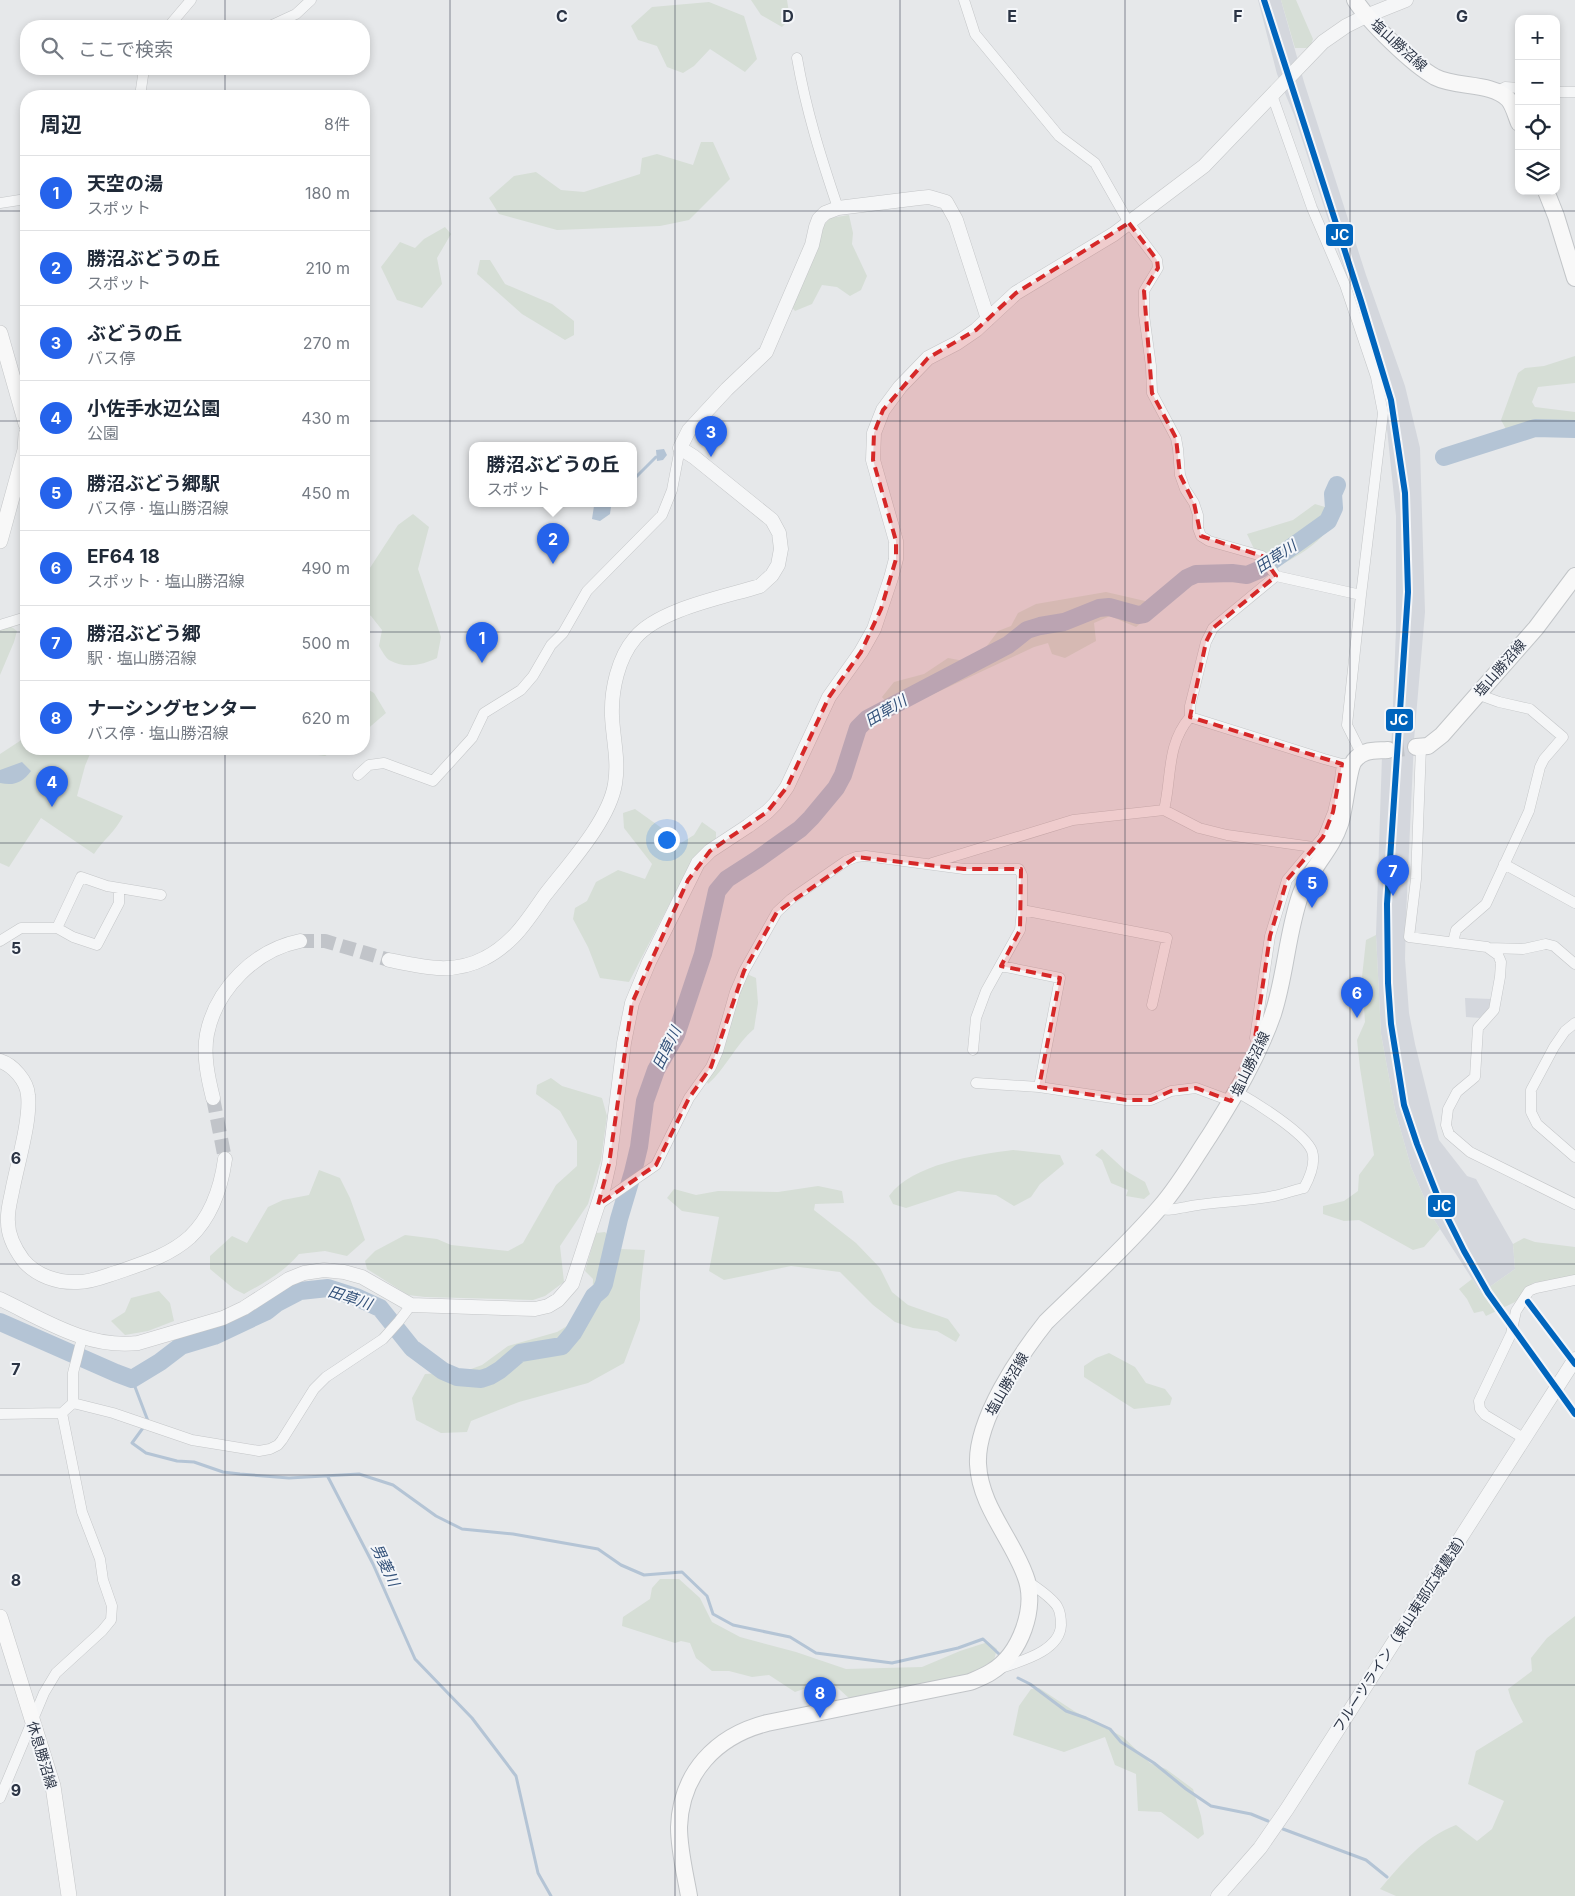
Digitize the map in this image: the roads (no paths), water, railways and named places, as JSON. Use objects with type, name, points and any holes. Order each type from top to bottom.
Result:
[{"type":"main road","name":"塩山勝沼線","points":[[1355,0],[1366,16],[1393,42],[1435,77],[1449,83],[1496,92]]},
{"type":"main road","points":[[1496,92],[1509,99],[1515,113]]},
{"type":"main road","points":[[1548,195],[1575,278]]},
{"type":"main road","points":[[0,334],[20,402]]},
{"type":"main road","points":[[0,541],[20,468]]},
{"type":"main road","name":"塩山勝沼線","points":[[1419,747],[1428,746],[1437,740],[1536,628],[1575,576]]},
{"type":"main road","points":[[1352,760],[1367,751],[1388,750]]},
{"type":"main road","name":"塩山勝沼線","points":[[689,1896],[680,1850],[679,1828],[681,1808],[690,1780],[703,1760],[726,1739],[767,1722],[970,1682],[993,1671],[1004,1661],[1017,1644],[1024,1631],[1029,1597],[1026,1580],[1018,1560],[988,1504],[981,1484],[978,1463],[979,1445],[984,1424],[1028,1346],[1046,1322],[1160,1208],[1179,1184],[1234,1096],[1259,1048],[1272,1015],[1285,968],[1293,919],[1301,893],[1340,825],[1346,805],[1352,760]]},
{"type":"main road","name":"休息勝沼線","points":[[0,1617],[52,1786],[69,1896]]},
{"type":"street","points":[[173,20],[191,0]]},
{"type":"street","points":[[283,20],[296,14],[311,0]]},
{"type":"street","points":[[964,0],[975,34],[1059,136],[1095,164],[1129,223],[1157,260],[1158,268],[1144,291],[1144,315],[1151,366],[1152,393],[1176,438],[1180,475],[1198,515],[1198,528],[1201,536],[1209,541],[1262,556],[1276,576],[1360,595]]},
{"type":"street","points":[[0,1299],[82,1338],[105,1344],[127,1344],[156,1338],[223,1318],[244,1308],[289,1279],[304,1273],[324,1270],[344,1272],[362,1277],[411,1305],[535,1309],[548,1306],[558,1300],[572,1284],[598,1205],[609,1164],[624,1042],[632,1003],[649,962],[698,863],[710,851],[767,812],[787,787],[829,697],[861,652],[874,629],[896,559],[896,541],[873,460],[874,433],[883,410],[911,374],[928,358],[957,343],[988,319],[1016,293],[1091,249],[1129,223],[1204,166],[1323,42],[1346,26],[1406,0]]},
{"type":"street","points":[[797,58],[804,98],[814,137],[838,208]]},
{"type":"street","points":[[141,90],[143,75]]},
{"type":"street","points":[[1496,92],[1505,87],[1515,88]]},
{"type":"street","points":[[1560,92],[1575,92]]},
{"type":"street","points":[[1259,1048],[1255,1038],[1270,936],[1287,880],[1323,837],[1333,812],[1339,787],[1352,760],[1348,725],[1360,595],[1383,414],[1376,377],[1345,285],[1310,200],[1274,93]]},
{"type":"street","points":[[358,775],[369,765],[384,763],[433,781],[472,738],[484,713],[520,690],[533,676],[551,646],[563,633],[586,591],[662,515],[672,490],[680,448],[689,430],[727,389],[766,352],[812,245],[819,220],[826,213],[838,208],[929,196],[946,202],[956,220],[988,319]]},
{"type":"street","points":[[0,202],[20,200]]},
{"type":"street","points":[[389,960],[433,969],[451,968],[485,958],[514,936],[591,834],[610,802],[617,769],[612,699],[620,665],[626,651],[636,637],[661,618],[760,586],[772,575],[778,565],[782,541],[772,520],[694,457],[680,448]]},
{"type":"street","points":[[1164,810],[1168,793],[1170,761],[1176,740],[1190,716],[1190,706],[1206,642],[1213,628],[1276,576]]},
{"type":"street","points":[[0,625],[20,619]]},
{"type":"street","points":[[1453,942],[1456,930],[1490,899],[1529,811],[1540,767],[1544,759],[1563,737],[1530,709],[1498,702],[1477,694]]},
{"type":"street","points":[[1190,716],[1352,760]]},
{"type":"street","points":[[1419,747],[1416,879],[1409,937],[1487,947],[1523,949],[1546,944],[1554,946],[1575,964]]},
{"type":"street","points":[[929,864],[966,851],[1073,820],[1164,810],[1199,828],[1227,835],[1313,847]]},
{"type":"street","points":[[598,1205],[649,1172],[656,1165],[689,1098],[711,1067],[718,1051],[735,992],[744,971],[777,912],[791,899],[846,861],[866,856],[964,869],[1019,869],[1022,875],[1020,930],[986,991],[976,1018],[973,1050]]},
{"type":"street","points":[[1504,864],[1575,902]]},
{"type":"street","points":[[57,928],[81,877],[107,886],[161,895]]},
{"type":"street","points":[[0,941],[21,928],[57,928],[73,937],[97,945],[118,904],[119,888]]},
{"type":"street","points":[[1022,910],[1167,938],[1152,1005]]},
{"type":"street","points":[[213,1098],[207,1076],[206,1041],[212,1015],[217,1004],[240,975],[253,963],[273,949],[286,944],[300,942]]},
{"type":"street","points":[[1487,947],[1498,955],[1501,962],[1494,1010],[1478,1028],[1474,1077],[1457,1092],[1448,1109],[1446,1125],[1448,1134],[1470,1152],[1575,1204]]},
{"type":"street","points":[[1000,966],[1060,978],[1039,1087]]},
{"type":"street","points":[[1575,1023],[1565,1031],[1554,1047],[1531,1090],[1531,1112],[1537,1124],[1575,1157]]},
{"type":"street","points":[[0,1061],[10,1066],[20,1077],[28,1093],[26,1120],[9,1207],[8,1222],[10,1234],[15,1248],[25,1262],[46,1277],[60,1281],[86,1282],[166,1253],[189,1237],[209,1213],[222,1179],[225,1159]]},
{"type":"street","points":[[976,1083],[1039,1087],[1126,1100],[1150,1100],[1171,1091],[1196,1088],[1234,1096],[1291,1128],[1303,1137],[1313,1153],[1313,1162],[1304,1188],[1275,1196],[1234,1202],[1195,1205],[1169,1210],[1160,1208]]},
{"type":"street","points":[[1525,1438],[1485,1415],[1480,1409],[1479,1401],[1511,1334],[1516,1311],[1529,1291],[1575,1280]]},
{"type":"street","points":[[73,1403],[113,1412],[192,1440],[259,1451],[270,1449],[278,1445],[309,1396],[326,1377],[383,1339],[400,1321],[411,1305]]},
{"type":"street","points":[[0,1414],[62,1414],[73,1403],[73,1373],[82,1338]]},
{"type":"street","name":"フルーツライン（東山東部広域農道）","points":[[1218,1896],[1260,1848],[1287,1809],[1575,1359]]},
{"type":"street","points":[[0,1798],[44,1693],[56,1673],[110,1620],[112,1606],[103,1580],[100,1560],[82,1512],[62,1414]]},
{"type":"street","points":[[993,1671],[1032,1658],[1054,1643],[1061,1631],[1061,1619],[1057,1607],[1026,1580]]},
{"type":"water","points":[[664,449],[667,455],[663,460],[657,461],[656,450]]},
{"type":"water","points":[[594,507],[611,507],[610,514],[600,521],[592,519]]},
{"type":"water","points":[[22,762],[31,771],[24,778],[14,784],[0,783],[0,770]]},
{"type":"waterway","name":"田草川","points":[[1444,457],[1535,428],[1575,429]]},
{"type":"waterway","points":[[637,476],[656,457]]},
{"type":"waterway","name":"田草川","points":[[0,1322],[132,1379],[160,1362],[181,1346],[214,1336],[267,1311],[277,1303],[300,1291],[328,1288],[356,1297],[380,1308],[412,1348],[443,1371],[457,1377],[481,1379],[500,1370],[520,1353],[562,1346],[573,1333],[594,1296],[601,1290],[604,1284],[619,1219],[639,1147],[645,1101],[656,1070],[676,1035],[703,954],[717,891],[727,879],[800,829],[811,818],[836,788],[843,775],[858,728],[867,719],[1008,645],[1027,630],[1064,622],[1099,608],[1109,607],[1138,615],[1144,614],[1187,578],[1196,574],[1232,573],[1247,575],[1261,569],[1328,521],[1334,508],[1333,494],[1337,485]]},
{"type":"waterway","points":[[132,1379],[148,1421],[132,1443],[146,1453],[177,1461],[194,1462],[223,1472],[240,1474],[289,1478],[359,1474],[393,1485],[436,1516],[462,1529],[513,1534],[598,1549],[621,1565],[644,1575],[682,1572],[707,1596],[713,1614],[733,1625],[790,1637],[816,1653],[892,1663],[958,1648],[983,1639],[999,1654]]},
{"type":"waterway","name":"男菱川","points":[[328,1477],[373,1564],[415,1659],[472,1718],[516,1776],[538,1873],[551,1896]]},
{"type":"waterway","points":[[1018,1678],[1030,1684],[1066,1711],[1110,1729],[1121,1742],[1154,1763],[1211,1806],[1251,1814],[1268,1821]]},
{"type":"waterway","points":[[1283,1829],[1366,1860],[1387,1877]]},
{"type":"tunnel","points":[[1388,750],[1416,747]]},
{"type":"tunnel","points":[[300,941],[325,941],[389,960]]},
{"type":"tunnel","points":[[213,1098],[225,1159]]},
{"type":"place","name":"ぶどうの丘","points":[[711,457]]},
{"type":"place","name":"勝沼ぶどうの丘","points":[[553,564]]},
{"type":"place","name":"天空の湯","points":[[482,663]]},
{"type":"place","name":"小佐手水辺公園","points":[[52,807]]},
{"type":"place","name":"勝沼ぶどう郷","points":[[1393,896]]},
{"type":"place","name":"勝沼ぶどう郷駅","points":[[1312,908]]},
{"type":"place","name":"EF64 18","points":[[1357,1018]]},
{"type":"place","name":"ナーシングセンター","points":[[820,1718]]}]
